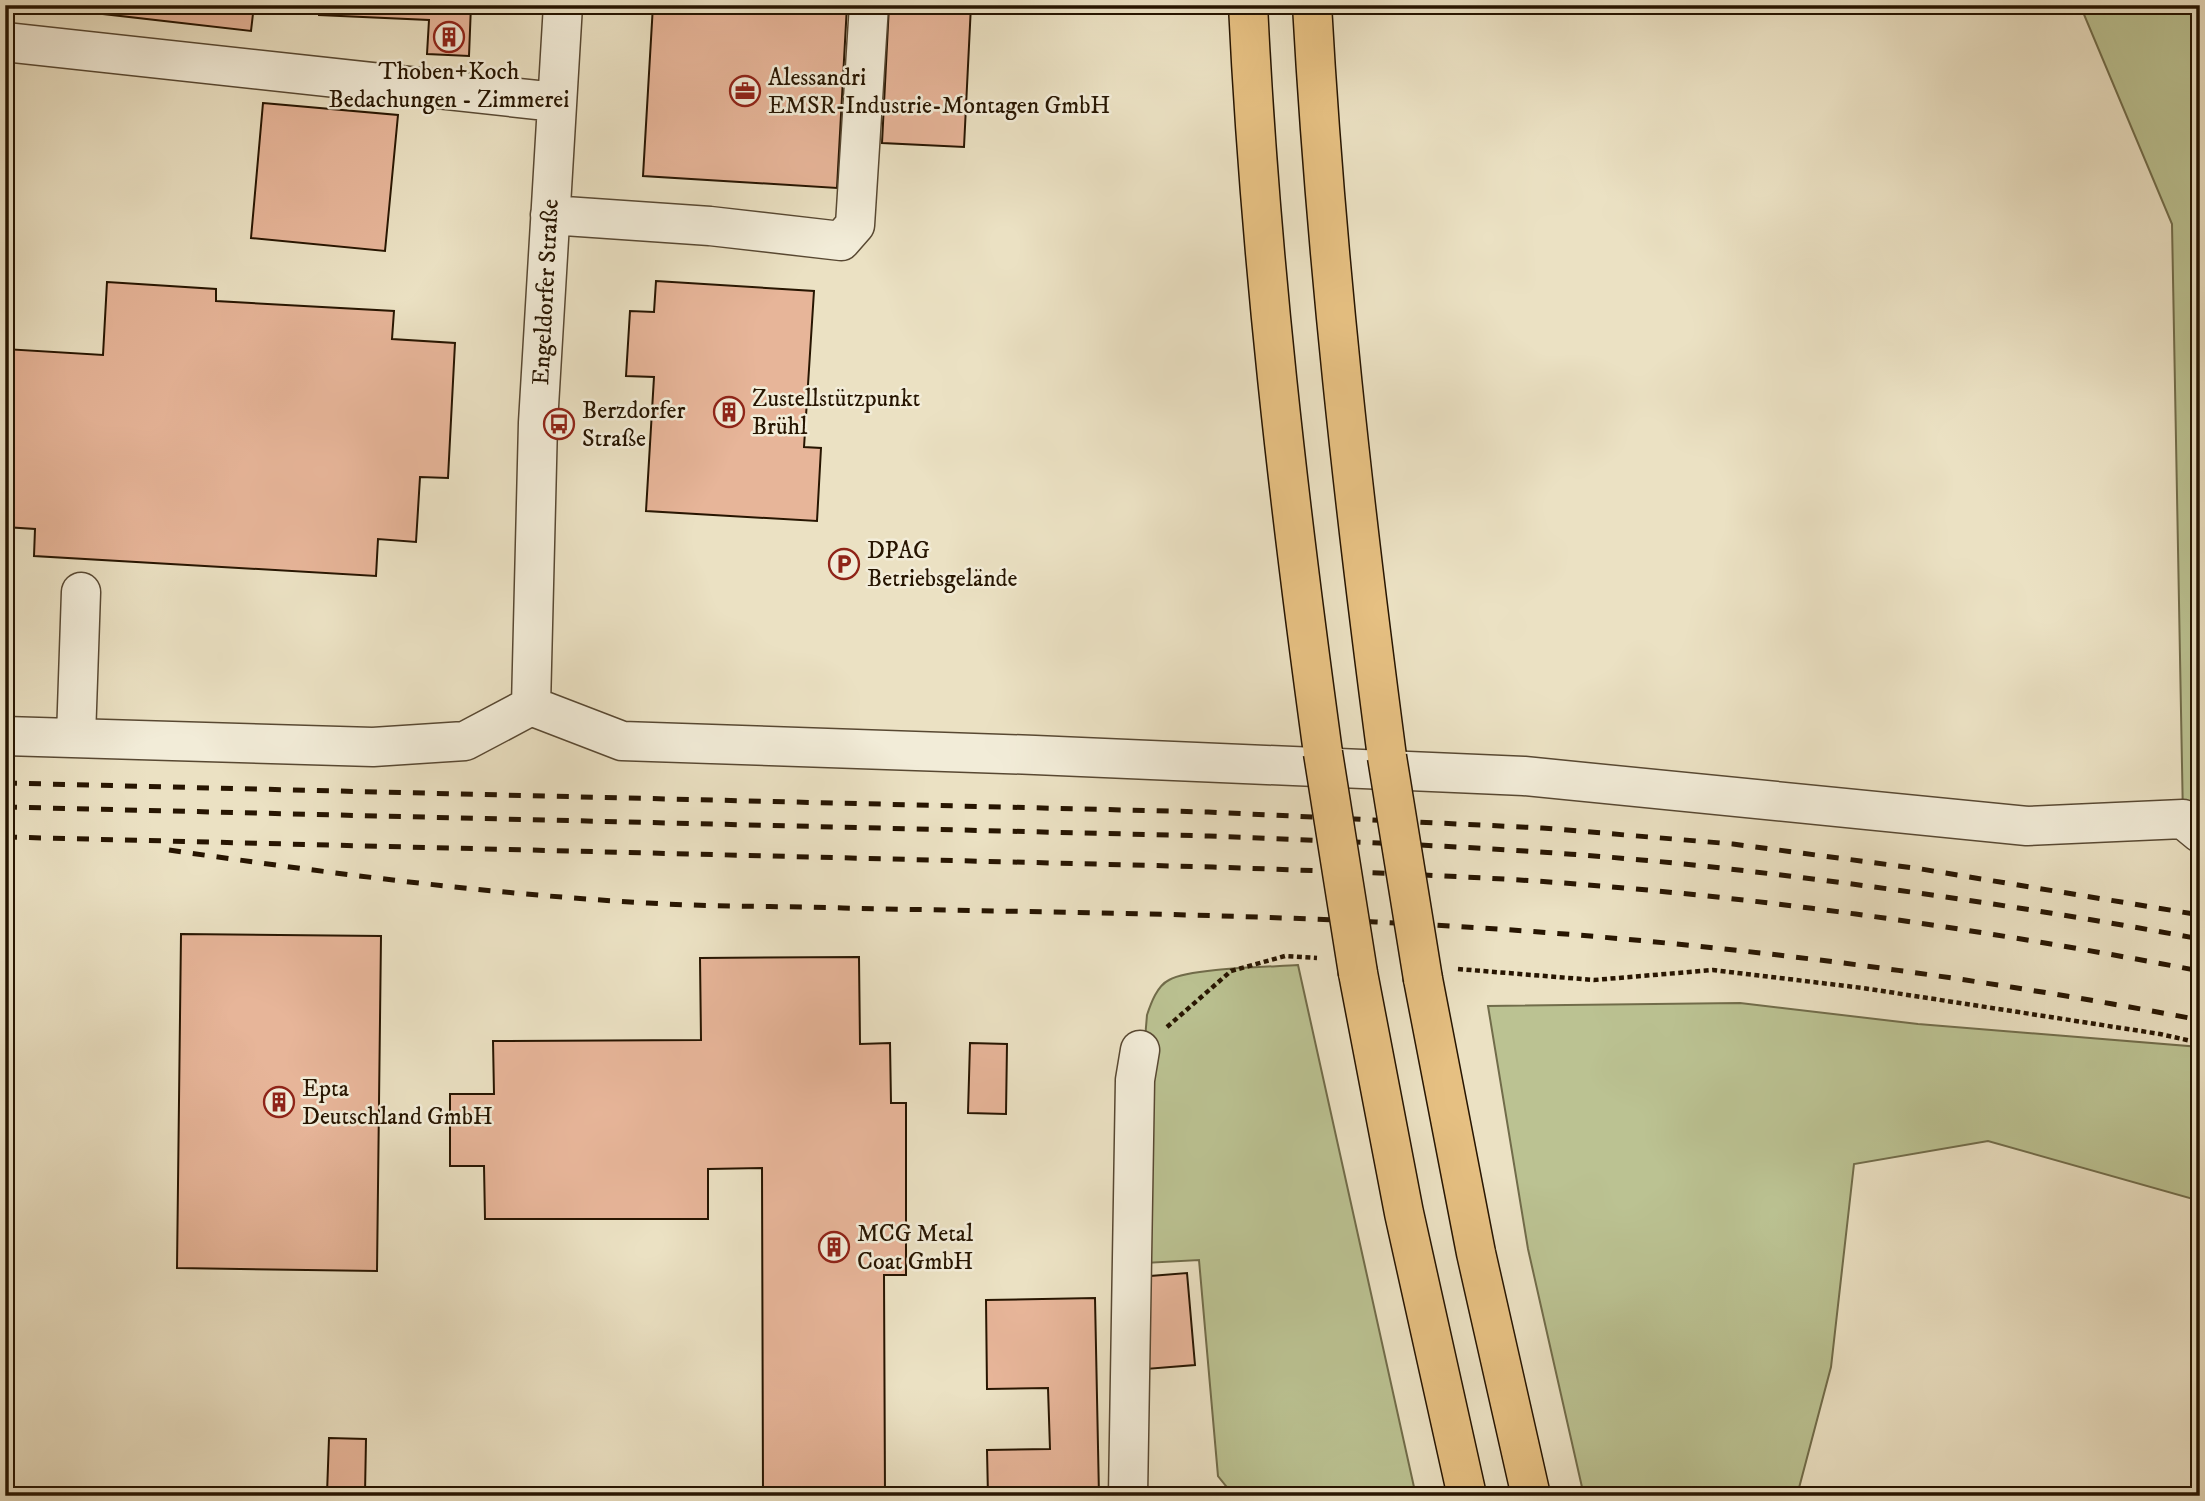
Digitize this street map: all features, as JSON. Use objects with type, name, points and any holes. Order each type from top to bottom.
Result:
[{"type":"highway","points":[[1248,5],[1261,201],[1277,377],[1298,570],[1323,753],[1342,966],[1404,1213],[1467,1496]]},
{"type":"highway","points":[[1312,5],[1333,307],[1357,528],[1387,757],[1435,973],[1476,1253],[1531,1496]]},
{"type":"street","name":"Engeldorfer Straße","points":[[531,706],[538,437],[563,5]]},
{"type":"street","points":[[550,215],[710,226],[841,241],[855,225],[869,5]]},
{"type":"street","points":[[5,42],[556,102]]},
{"type":"street","points":[[76,737],[81,592]]},
{"type":"street","points":[[5,736],[373,747],[465,741],[531,706],[622,741],[1524,776],[2027,826],[2183,819],[2200,833]]},
{"type":"street","points":[[1128,1496],[1135,1080],[1140,1051]]},
{"type":"path","points":[[1140,1051],[1231,971],[1285,956],[1342,966]]},
{"type":"path","points":[[1435,973],[1594,980],[1713,970],[1863,988],[2161,1034],[2200,1043]]},
{"type":"green space","points":[[2080,5],[2200,5],[2200,825],[2183,819],[2172,224]]},
{"type":"green space","points":[[1298,965],[1416,1496],[1234,1496],[1218,1476],[1199,1260],[1126,1264],[1147,1015],[1155,995],[1169,980],[1194,973]]},
{"type":"green space","points":[[1740,1003],[1918,1024],[2200,1047],[2200,1201],[1988,1141],[1854,1164],[1831,1367],[1799,1488],[1802,1496],[1584,1496],[1528,1249],[1488,1006]]},
{"type":"building","points":[[87,5],[254,5],[251,31],[86,12]]},
{"type":"building","name":"Thoben+Koch Bedachungen - Zimmerei","points":[[319,5],[471,5],[469,56],[427,54],[429,20],[319,15]]},
{"type":"building","name":"Alessandri EMSR-Industrie-Montagen GmbH","points":[[653,5],[847,5],[837,188],[643,176]]},
{"type":"building","points":[[889,5],[971,5],[964,147],[882,143]]},
{"type":"building","points":[[263,103],[398,115],[385,251],[251,238]]},
{"type":"building","name":"Zustellstützpunkt Brühl","points":[[656,281],[814,291],[804,447],[821,448],[817,521],[646,511],[654,377],[626,376],[630,311],[654,312]]},
{"type":"building","points":[[107,282],[216,289],[216,301],[394,311],[392,339],[455,343],[448,478],[420,477],[416,542],[378,539],[376,576],[34,556],[35,529],[5,527],[5,349],[103,355]]},
{"type":"building","name":"Epta Deutschland GmbH","points":[[181,934],[381,936],[377,1271],[177,1268]]},
{"type":"building","name":"MCG Metal Coat GmbH","points":[[859,957],[860,1044],[890,1043],[891,1103],[906,1103],[906,1275],[884,1275],[885,1496],[763,1496],[762,1168],[708,1169],[708,1219],[485,1219],[484,1166],[450,1166],[450,1094],[494,1094],[493,1041],[701,1040],[700,958]]},
{"type":"building","points":[[970,1043],[1007,1044],[1006,1114],[968,1113]]},
{"type":"building","points":[[1187,1273],[1195,1365],[1146,1369],[1138,1277]]},
{"type":"building","points":[[1095,1298],[1099,1496],[988,1496],[987,1450],[1050,1449],[1048,1388],[987,1389],[986,1300]]},
{"type":"building","points":[[329,1438],[366,1439],[365,1494],[374,1496],[225,1496],[225,1492],[327,1494]]},
{"type":"railway","points":[[5,783],[1208,812],[1542,828],[1733,844],[1921,869],[2200,915]]},
{"type":"railway","points":[[5,807],[1209,836],[1470,848],[1600,856],[1789,876],[1907,891],[2200,939]]},
{"type":"railway","points":[[5,837],[1213,867],[1535,881],[1702,895],[1869,916],[2035,941],[2200,971]]},
{"type":"railway","points":[[169,850],[408,882],[648,903],[1243,917],[1583,935],[1790,956],[1893,970],[2098,1001],[2200,1020]]},
{"type":"place","name":"Thoben+Koch Bedachungen - Zimmerei","points":[[449,37]]},
{"type":"place","name":"Alessandri EMSR-Industrie-Montagen GmbH","points":[[745,91]]},
{"type":"place","name":"Zustellstützpunkt Brühl","points":[[729,412]]},
{"type":"place","name":"Berzdorfer Straße","points":[[559,424]]},
{"type":"place","name":"DPAG Betriebsgelände","points":[[844,564]]},
{"type":"place","name":"Epta Deutschland GmbH","points":[[279,1102]]},
{"type":"place","name":"MCG Metal Coat GmbH","points":[[834,1247]]}]
